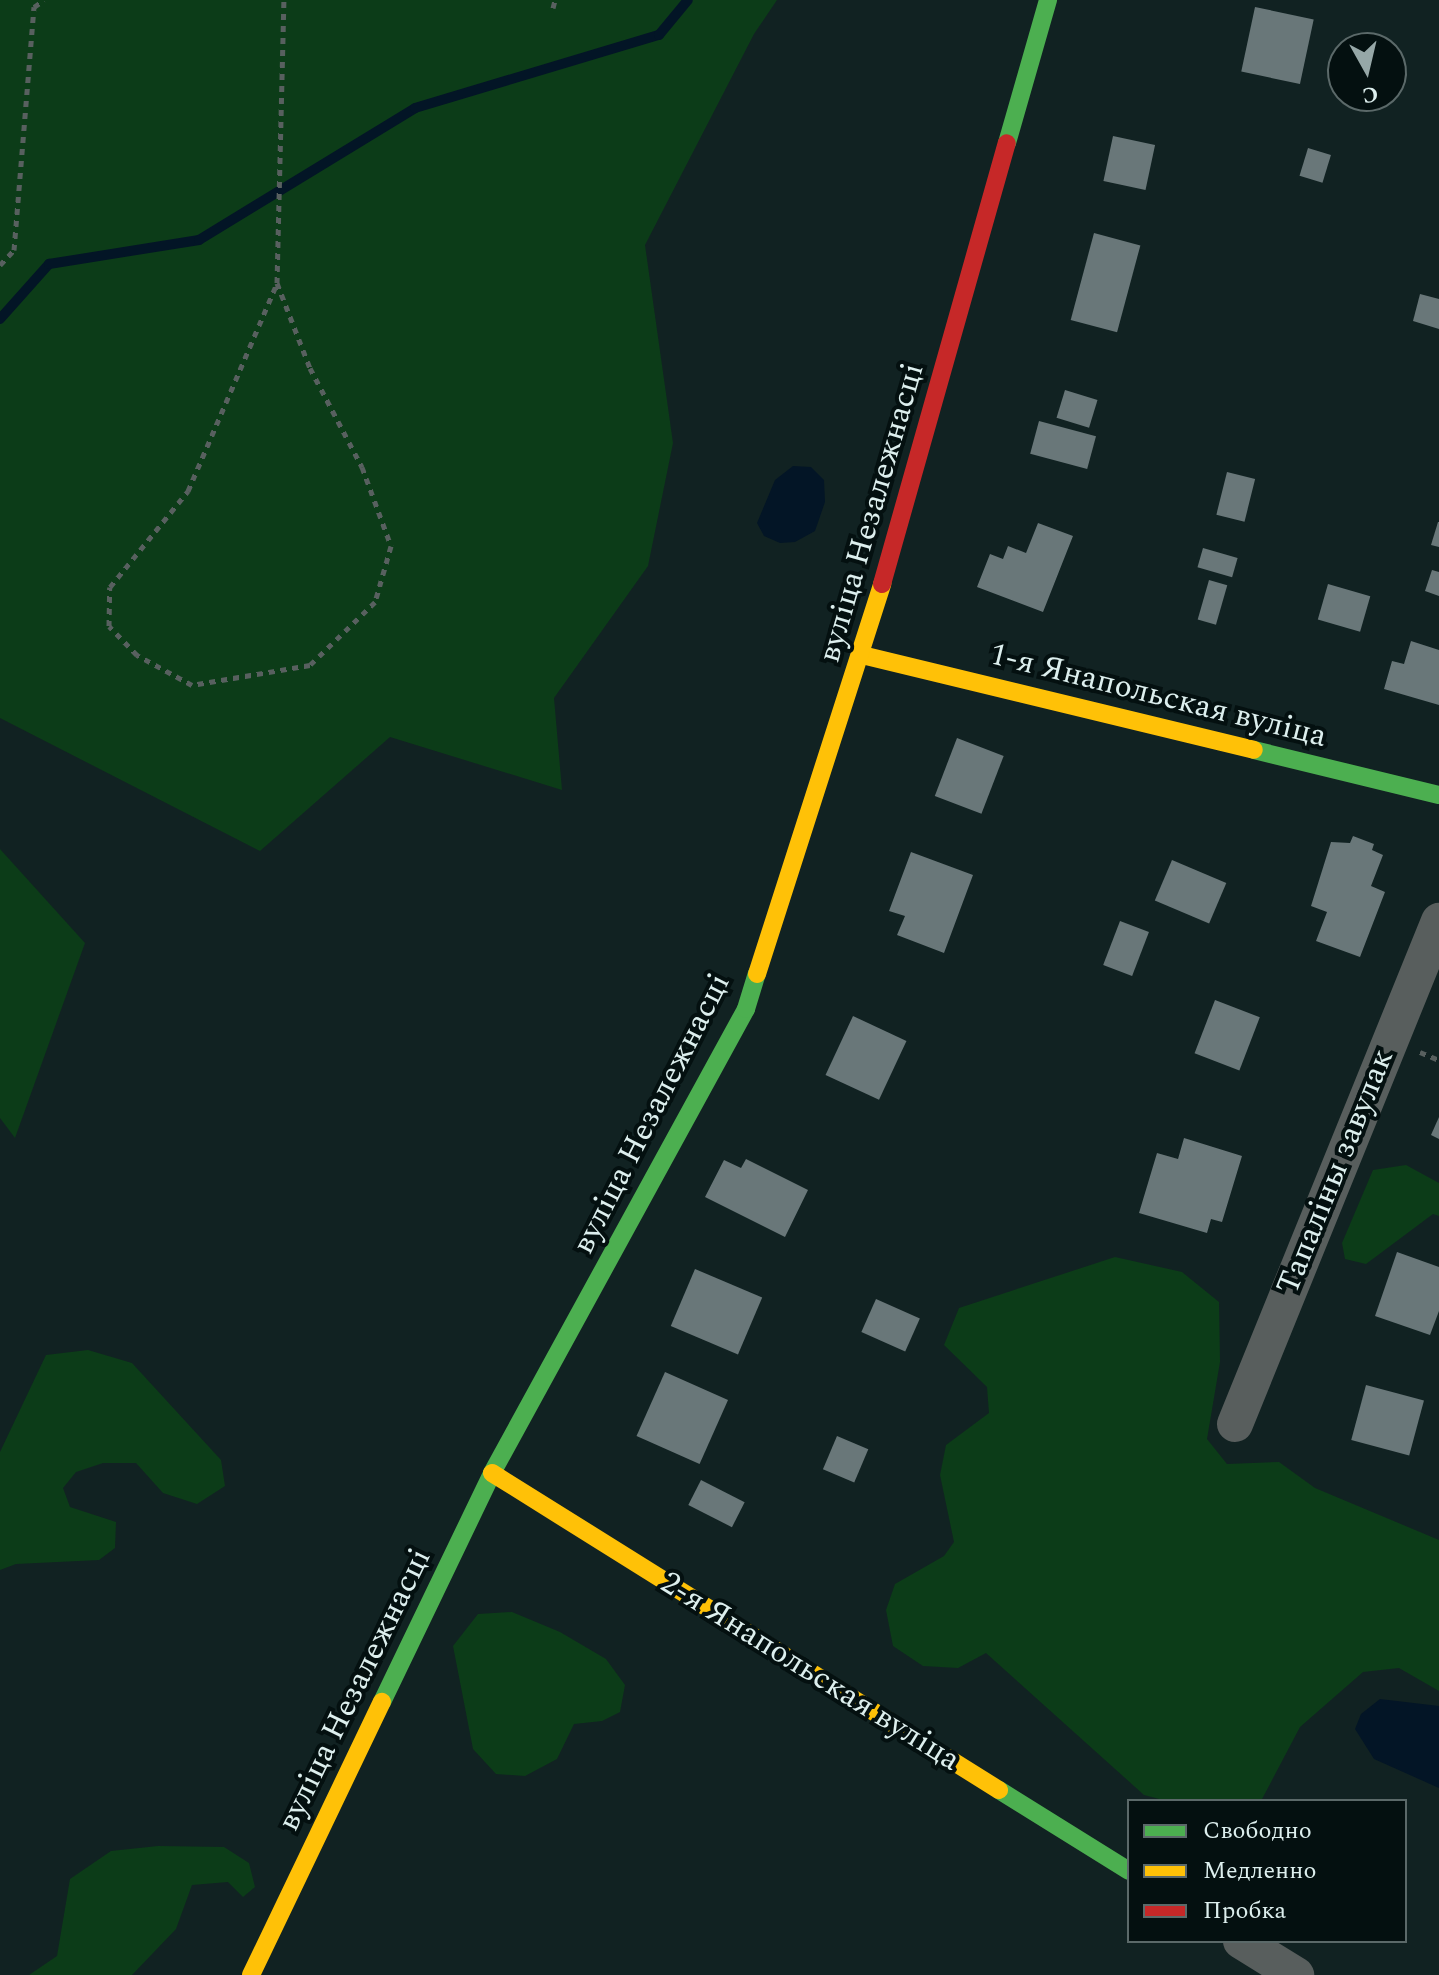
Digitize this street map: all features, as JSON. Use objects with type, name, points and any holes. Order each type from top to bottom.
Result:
[{"type":"street","name":"вуліца Незалежнасці","points":[[253,1974],[492,1473],[746,1009],[862,655],[1048,0]]},
{"type":"street","name":"1-я Янапольская вуліца","points":[[862,655],[1439,795]]},
{"type":"street","name":"Тапаліны завулак","points":[[1235,1424],[1439,921]]},
{"type":"street","name":"2-я Янапольская вуліца","points":[[492,1473],[1127,1870]]},
{"type":"street","points":[[1244,1943],[1296,1975]]},
{"type":"path","points":[[0,265],[14,250],[34,7],[44,0]]},
{"type":"path","points":[[277,283],[310,368],[362,467],[391,546],[375,602],[310,665],[192,685],[137,655],[109,626],[110,587],[188,491],[277,283],[284,0]]},
{"type":"path","points":[[553,8],[555,0]]},
{"type":"green space","points":[[0,0],[777,0],[754,34],[645,245],[673,443],[648,566],[554,698],[562,790],[390,737],[260,851],[0,718]]},
{"type":"green space","points":[[0,849],[85,943],[15,1138],[0,1118]]},
{"type":"green space","points":[[1406,1165],[1439,1183],[1439,1216],[1433,1214],[1366,1264],[1345,1259],[1342,1243],[1373,1170]]},
{"type":"green space","points":[[1115,1257],[1182,1272],[1219,1302],[1220,1362],[1207,1439],[1227,1464],[1279,1462],[1315,1488],[1439,1540],[1439,1691],[1399,1668],[1363,1672],[1300,1727],[1262,1799],[1159,1799],[1144,1795],[986,1653],[958,1668],[923,1666],[893,1646],[886,1610],[895,1584],[944,1556],[954,1542],[940,1475],[946,1445],[989,1413],[987,1387],[944,1345],[959,1308]]},
{"type":"green space","points":[[88,1350],[132,1363],[221,1460],[225,1486],[197,1504],[163,1493],[136,1463],[103,1463],[76,1472],[63,1488],[70,1507],[116,1522],[115,1548],[99,1560],[16,1564],[0,1570],[0,1452],[46,1355]]},
{"type":"green space","points":[[512,1612],[560,1632],[606,1659],[625,1685],[620,1712],[602,1721],[574,1724],[557,1759],[525,1776],[496,1774],[473,1749],[453,1646],[478,1614]]},
{"type":"green space","points":[[158,1846],[224,1847],[249,1863],[255,1887],[243,1897],[228,1882],[192,1885],[176,1929],[132,1975],[29,1975],[57,1956],[70,1879],[111,1851]]},
{"type":"water","points":[[793,466],[811,467],[824,480],[825,502],[815,531],[795,542],[780,543],[764,536],[757,523],[775,480]]},
{"type":"water","points":[[1380,1699],[1439,1706],[1439,1788],[1374,1759],[1355,1729],[1361,1714]]},
{"type":"building","points":[[1255,7],[1314,19],[1300,84],[1241,72]]},
{"type":"building","points":[[1113,136],[1155,145],[1145,190],[1103,181]]},
{"type":"building","points":[[1308,148],[1331,155],[1322,183],[1300,176]]},
{"type":"building","points":[[1094,233],[1140,245],[1117,332],[1071,320]]},
{"type":"building","points":[[1420,294],[1439,299],[1439,329],[1413,321]]},
{"type":"building","points":[[1065,390],[1098,400],[1089,428],[1057,418]]},
{"type":"building","points":[[1039,421],[1096,436],[1087,469],[1030,454]]},
{"type":"building","points":[[1227,472],[1255,479],[1244,522],[1216,515]]},
{"type":"building","points":[[1439,522],[1439,547],[1431,545]]},
{"type":"building","points":[[1038,523],[1073,536],[1043,612],[977,587],[990,554],[1003,559],[1008,546],[1026,553]]},
{"type":"building","points":[[1203,548],[1238,558],[1232,577],[1197,567]]},
{"type":"building","points":[[1432,570],[1439,572],[1439,596],[1425,591]]},
{"type":"building","points":[[1209,580],[1227,585],[1216,625],[1198,619]]},
{"type":"building","points":[[1328,584],[1370,596],[1360,632],[1318,620]]},
{"type":"building","points":[[1411,641],[1439,650],[1439,705],[1384,689],[1392,661],[1404,664]]},
{"type":"building","points":[[957,738],[1004,756],[981,814],[935,796]]},
{"type":"building","points":[[1353,836],[1374,844],[1372,850],[1383,855],[1371,886],[1385,892],[1360,957],[1316,941],[1327,912],[1311,906],[1331,842],[1350,843]]},
{"type":"building","points":[[911,852],[973,875],[944,953],[897,935],[905,916],[889,911]]},
{"type":"building","points":[[1172,860],[1226,883],[1209,924],[1155,901]]},
{"type":"building","points":[[1120,921],[1149,932],[1132,976],[1103,965]]},
{"type":"building","points":[[1215,1000],[1260,1017],[1239,1070],[1195,1053]]},
{"type":"building","points":[[853,1016],[906,1041],[879,1100],[826,1075]]},
{"type":"building","points":[[1439,1117],[1439,1139],[1431,1135]]},
{"type":"building","points":[[1184,1138],[1242,1156],[1222,1222],[1211,1219],[1207,1233],[1139,1213],[1157,1153],[1178,1159]]},
{"type":"building","points":[[746,1159],[808,1190],[785,1237],[705,1197],[724,1160],[741,1168]]},
{"type":"building","points":[[1397,1252],[1439,1267],[1439,1311],[1430,1335],[1375,1316]]},
{"type":"building","points":[[695,1269],[762,1298],[738,1355],[671,1326]]},
{"type":"building","points":[[876,1299],[920,1319],[905,1351],[861,1332]]},
{"type":"building","points":[[665,1372],[728,1400],[700,1464],[637,1436]]},
{"type":"building","points":[[1366,1385],[1424,1401],[1409,1456],[1351,1440]]},
{"type":"building","points":[[837,1436],[868,1449],[854,1482],[823,1469]]},
{"type":"building","points":[[701,1480],[745,1502],[732,1527],[688,1505]]},
{"type":"waterway","points":[[0,319],[49,264],[199,240],[415,108],[659,35],[688,0]]},
{"type":"traffic: fast","points":[[1007,143],[1048,0]]},
{"type":"traffic: fast","points":[[1254,750],[1439,795]]},
{"type":"traffic: fast","points":[[382,1702],[492,1473],[746,1009],[757,974]]},
{"type":"traffic: fast","points":[[999,1790],[1127,1870]]},
{"type":"traffic: slow","points":[[757,974],[882,584]]},
{"type":"traffic: slow","points":[[862,655],[1254,750]]},
{"type":"traffic: slow","points":[[492,1473],[999,1790]]},
{"type":"traffic: slow","points":[[251,1975],[382,1702]]},
{"type":"traffic: jam","points":[[882,584],[1007,143]]}]
